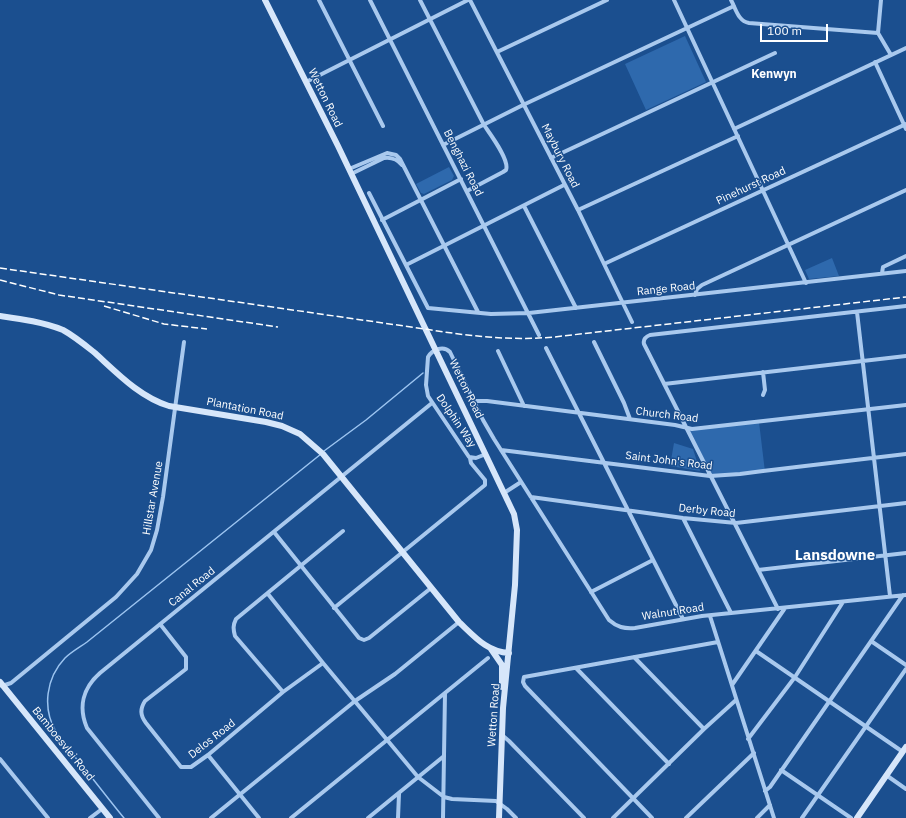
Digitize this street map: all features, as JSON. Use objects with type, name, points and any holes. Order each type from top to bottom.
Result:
[{"type":"main road","name":"Wetton Road","points":[[265,0],[350,172],[514,514],[517,530],[515,586],[504,696],[500,818]]},
{"type":"main road","name":"Plantation Road","points":[[0,316],[42,323],[62,330],[83,344],[138,391],[156,402],[176,407],[266,422],[300,434],[318,448],[459,622],[471,634],[491,649],[509,653]]},
{"type":"main road","points":[[491,649],[502,665],[502,690],[504,696]]},
{"type":"main road","name":"Bamboesvlei Road","points":[[1,685],[110,818]]},
{"type":"main road","points":[[859,817],[904,750]]},
{"type":"street","points":[[320,0],[383,126]]},
{"type":"street","name":"Benghazi Road","points":[[370,0],[539,334]]},
{"type":"street","points":[[420,0],[484,125],[496,143],[507,167],[503,172],[467,191]]},
{"type":"street","points":[[306,82],[469,0]]},
{"type":"street","name":"Maybury Road","points":[[469,0],[578,210],[632,322]]},
{"type":"street","points":[[497,52],[607,0]]},
{"type":"street","points":[[674,0],[764,190],[806,283]]},
{"type":"street","points":[[731,0],[740,18],[749,23],[878,33]]},
{"type":"street","points":[[881,0],[878,33],[891,55]]},
{"type":"street","points":[[443,145],[523,104],[734,6]]},
{"type":"street","points":[[734,129],[906,48]]},
{"type":"street","points":[[551,158],[775,53]]},
{"type":"street","points":[[875,62],[905,126]]},
{"type":"street","name":"Pinehurst Road","points":[[604,264],[905,126]]},
{"type":"street","points":[[578,210],[738,136]]},
{"type":"street","points":[[350,172],[387,153],[396,155],[400,159],[478,312]]},
{"type":"street","points":[[382,220],[461,179]]},
{"type":"street","points":[[369,193],[406,265],[564,185]]},
{"type":"street","points":[[695,295],[697,289],[702,285],[906,190]]},
{"type":"street","points":[[524,206],[576,308]]},
{"type":"street","points":[[882,273],[883,267],[906,256]]},
{"type":"street","name":"Range Road","points":[[406,265],[428,308],[505,314],[529,313],[624,303],[806,283],[906,270]]},
{"type":"street","points":[[778,609],[736,523],[710,476],[644,344],[644,340],[650,335],[906,306]]},
{"type":"street","points":[[857,312],[890,596]]},
{"type":"street","name":"Hillstar Avenue","points":[[1,685],[11,683],[116,597],[137,574],[151,550],[164,497],[184,342]]},
{"type":"street","points":[[594,342],[624,403],[630,419]]},
{"type":"street","name":"Dolphin Way","points":[[486,454],[476,458],[470,458],[432,403],[426,390],[428,357],[440,348],[447,349],[450,352],[483,420],[521,482]]},
{"type":"street","points":[[546,348],[683,619]]},
{"type":"street","points":[[498,351],[524,406]]},
{"type":"street","points":[[664,384],[906,356]]},
{"type":"street","points":[[763,372],[765,390],[763,395]]},
{"type":"street","name":"Church Road","points":[[473,401],[487,401],[630,419],[675,425],[687,429],[906,405]]},
{"type":"street","name":"Canal Road","points":[[159,818],[92,735],[84,720],[83,705],[88,686],[97,676],[160,624],[432,403]]},
{"type":"street","name":"Saint John's Road","points":[[501,450],[710,476],[740,474],[763,470],[906,454]]},
{"type":"street","points":[[334,608],[485,485],[485,480],[471,463],[470,458]]},
{"type":"street","points":[[504,493],[521,482]]},
{"type":"street","name":"Walnut Road","points":[[521,482],[609,620],[626,629],[683,619],[731,613],[904,595]]},
{"type":"street","name":"Derby Road","points":[[531,497],[627,509],[683,518],[736,523],[906,503]]},
{"type":"street","points":[[683,518],[731,613]]},
{"type":"street","points":[[283,692],[235,636],[234,623],[236,619],[268,594],[342,531]]},
{"type":"street","points":[[274,532],[334,608],[359,638],[364,640],[369,638],[431,588]]},
{"type":"street","points":[[758,570],[906,553]]},
{"type":"street","points":[[591,592],[653,560]]},
{"type":"street","points":[[268,594],[323,663],[418,776],[444,797],[452,800],[492,800],[500,804],[516,818]]},
{"type":"street","points":[[765,791],[904,595]]},
{"type":"street","points":[[748,739],[795,677],[843,602]]},
{"type":"street","points":[[732,685],[785,608]]},
{"type":"street","points":[[710,616],[774,818]]},
{"type":"street","points":[[211,818],[355,701],[395,674],[459,622]]},
{"type":"street","name":"Delos Road","points":[[160,624],[186,656],[187,665],[181,674],[145,701],[141,713],[142,718],[181,767],[191,767],[208,755],[283,692],[323,663]]},
{"type":"street","points":[[871,641],[906,665]]},
{"type":"street","points":[[652,818],[525,686],[523,680],[524,677],[718,642]]},
{"type":"street","points":[[756,651],[866,727],[904,750]]},
{"type":"street","points":[[634,657],[704,729]]},
{"type":"street","points":[[291,818],[488,658]]},
{"type":"street","points":[[576,668],[669,764]]},
{"type":"street","points":[[802,818],[906,669]]},
{"type":"street","points":[[443,818],[445,693]]},
{"type":"street","points":[[613,818],[704,729],[736,700]]},
{"type":"street","points":[[502,735],[584,818]]},
{"type":"street","points":[[686,818],[754,753]]},
{"type":"street","points":[[208,755],[258,818]]},
{"type":"street","points":[[368,818],[444,756]]},
{"type":"street","points":[[0,759],[48,818]]},
{"type":"street","points":[[781,770],[851,818]]},
{"type":"street","points":[[886,776],[906,789]]},
{"type":"street","points":[[398,818],[399,794]]},
{"type":"street","points":[[757,818],[770,805]]},
{"type":"street","points":[[90,818],[102,808]]},
{"type":"shaded area","points":[[685,36],[706,82],[646,110],[625,64]]},
{"type":"shaded area","points":[[449,167],[454,176],[452,180],[424,194],[421,193],[416,184]]},
{"type":"shaded area","points":[[832,258],[839,276],[809,279],[805,270]]},
{"type":"shaded area","points":[[759,422],[765,472],[711,478],[687,429]]},
{"type":"shaded area","points":[[674,443],[693,449],[700,471],[670,466]]},
{"type":"waterway","points":[[324,451],[366,420],[423,373]]},
{"type":"waterway","points":[[124,818],[56,732],[49,713],[48,703],[50,684],[54,675],[67,656],[87,642],[321,454]]},
{"type":"railway","points":[[0,268],[457,334],[505,338],[554,337],[906,297]]},
{"type":"railway","points":[[0,280],[59,295],[278,327]]},
{"type":"railway","points":[[104,306],[164,324],[207,329]]},
{"type":"district","name":"Kenwyn","points":[[774,75]]},
{"type":"district","name":"Lansdowne","points":[[835,556]]}]
